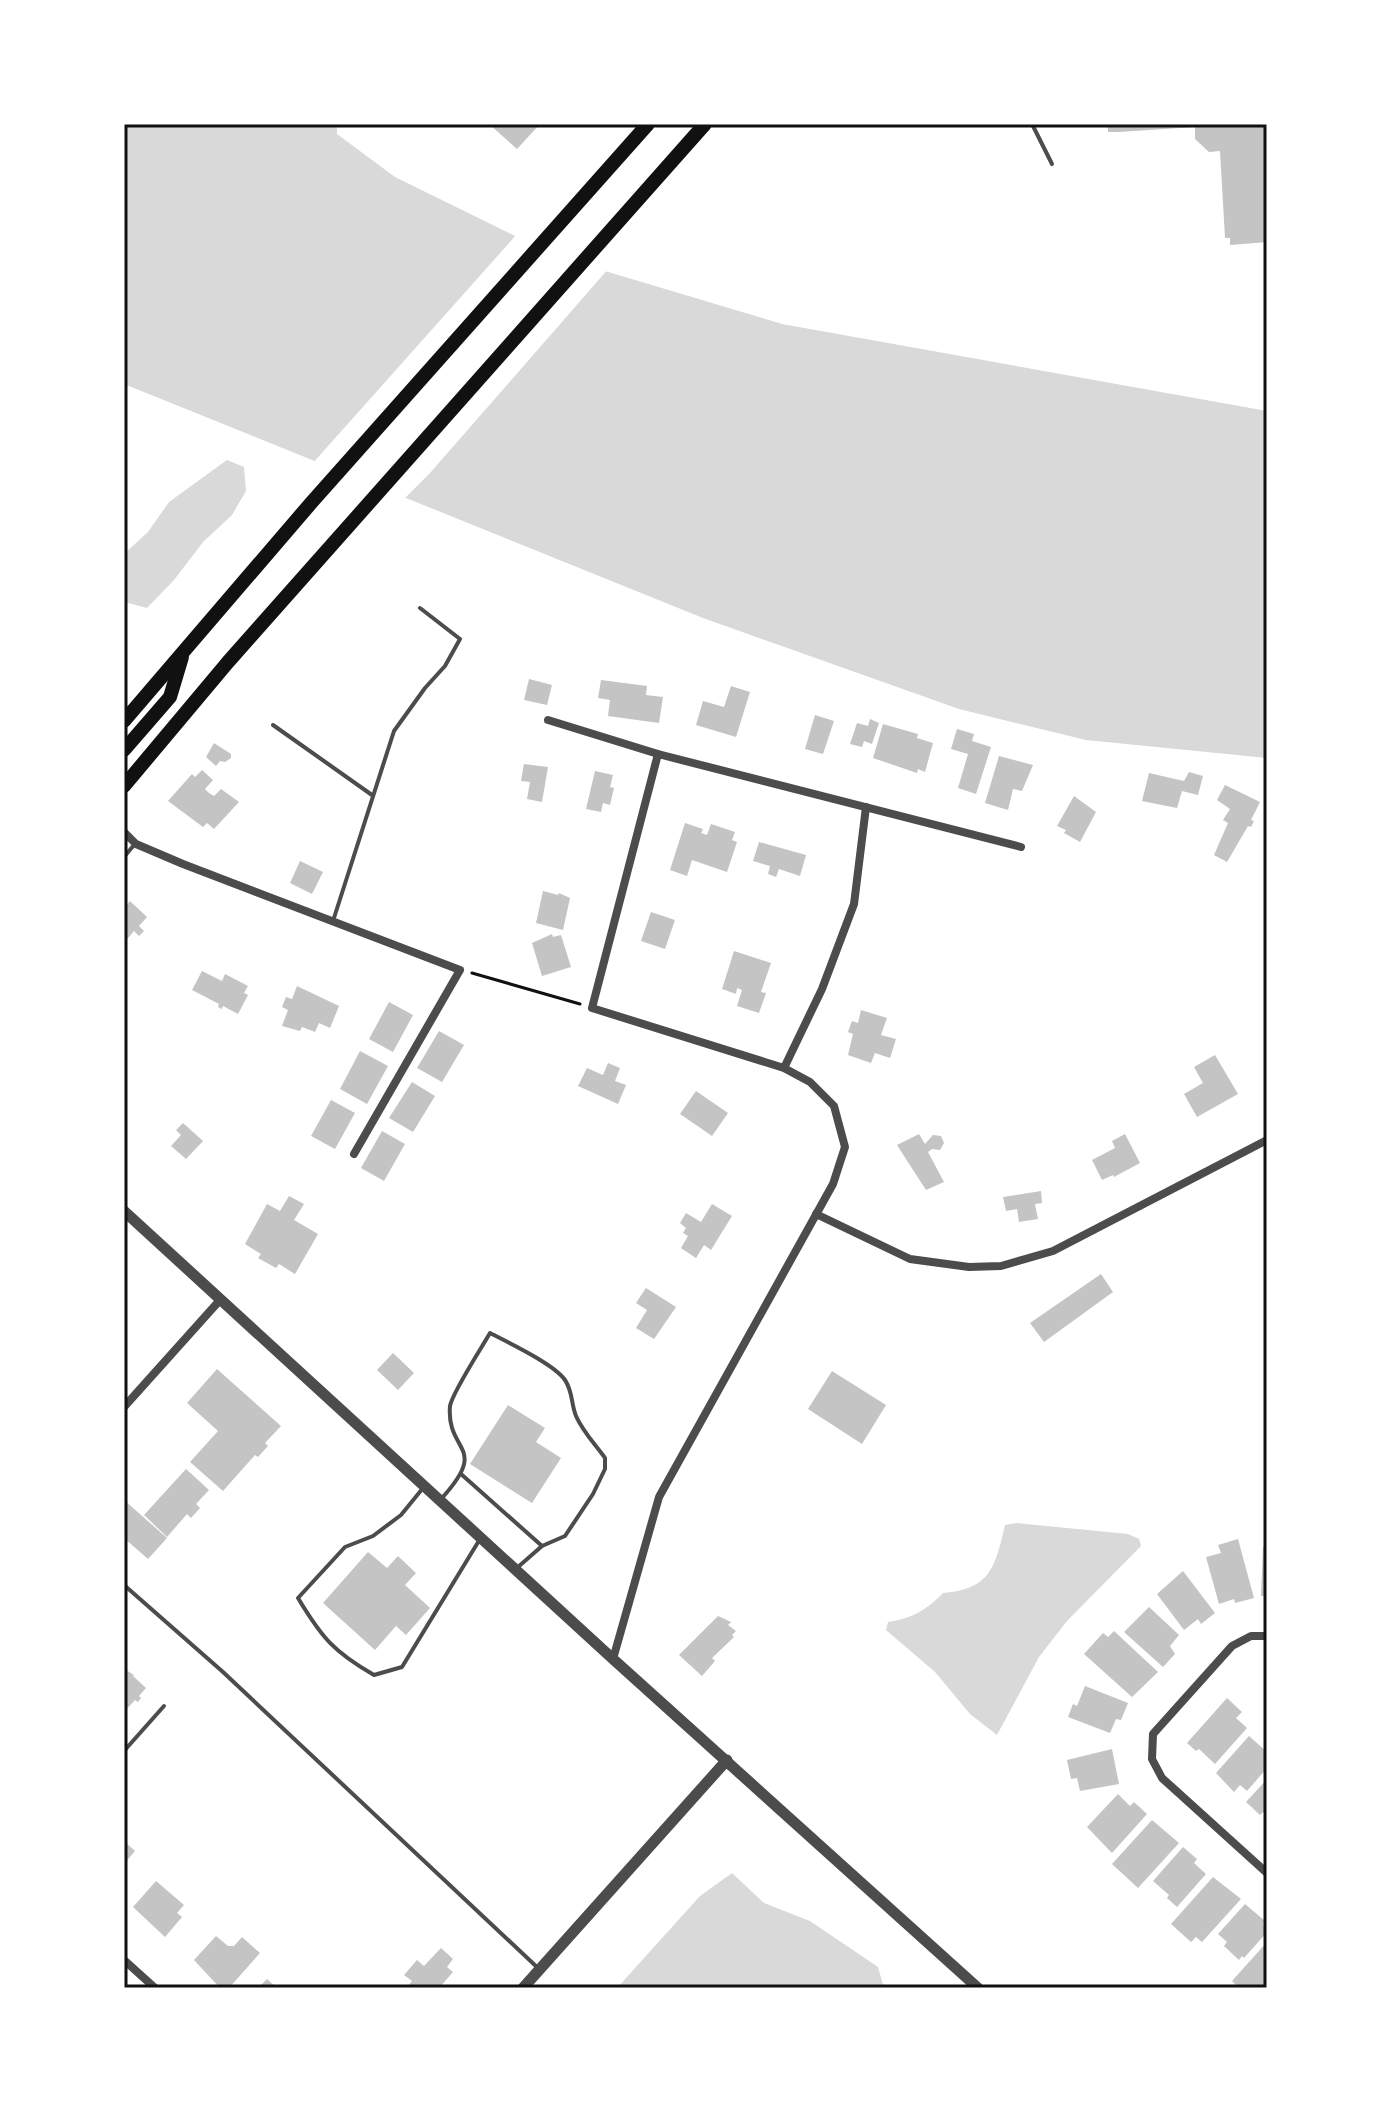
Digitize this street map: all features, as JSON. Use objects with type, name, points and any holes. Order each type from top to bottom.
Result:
[{"type":"main road","points":[[124,721],[311,503],[648,124]]},
{"type":"main road","points":[[124,786],[350,523],[705,124]]},
{"type":"main road","points":[[124,750],[170,697],[183,652]]},
{"type":"street","points":[[548,720],[658,754],[1021,847]]},
{"type":"street","points":[[613,1659],[659,1497],[833,1184],[845,1147],[834,1106],[810,1082],[784,1068],[592,1008],[658,754]]},
{"type":"street","points":[[784,1068],[822,989],[854,904],[866,807]]},
{"type":"street","points":[[124,832],[136,844],[460,970],[354,1154]]},
{"type":"street","points":[[816,1214],[910,1259],[969,1267],[1001,1266],[1053,1251],[1267,1140]]},
{"type":"street","points":[[124,1211],[978,1988]]},
{"type":"street","points":[[124,1407],[220,1300]]},
{"type":"street","points":[[1267,1636],[1251,1636],[1232,1646],[1153,1734],[1152,1759],[1162,1778],[1267,1873]]},
{"type":"street","points":[[523,1988],[727,1760]]},
{"type":"street","points":[[124,1960],[155,1988]]},
{"type":"lane","points":[[1032,124],[1052,164]]},
{"type":"lane","points":[[333,921],[394,731],[445,666],[460,639],[420,608]]},
{"type":"lane","points":[[273,725],[372,795]]},
{"type":"lane","points":[[124,857],[136,844]]},
{"type":"lane","points":[[441,1499],[465,1464],[465,1451],[453,1430],[450,1404],[490,1333],[564,1377],[571,1392],[574,1413],[605,1458],[600,1480],[565,1536],[542,1546],[516,1569]]},
{"type":"lane","points":[[461,1474],[542,1546]]},
{"type":"lane","points":[[425,1485],[401,1515],[373,1536],[345,1547],[298,1598],[317,1629],[342,1657],[374,1675],[402,1667],[482,1537]]},
{"type":"lane","points":[[124,1585],[223,1672],[540,1969]]},
{"type":"lane","points":[[124,1751],[164,1706]]},
{"type":"path","points":[[481,976],[565,999]]},
{"type":"shaded area","points":[[124,124],[337,124],[337,134],[395,177],[558,257],[782,324],[1267,411],[1267,758],[1086,740],[959,709],[703,618],[124,384]]},
{"type":"shaded area","points":[[227,460],[244,467],[246,491],[232,515],[203,542],[174,580],[147,608],[125,602],[124,554],[148,532],[169,502]]},
{"type":"shaded area","points":[[1016,1523],[1128,1534],[1139,1539],[1141,1546],[1067,1621],[1039,1657],[997,1735],[970,1714],[935,1672],[886,1630],[888,1622],[918,1613],[943,1593],[972,1587],[981,1581],[994,1564],[1005,1525]]},
{"type":"shaded area","points":[[732,1873],[764,1903],[810,1921],[878,1967],[884,1988],[617,1988],[700,1896]]},
{"type":"pier","points":[[518,233],[559,253],[609,268],[402,501],[312,464]]},
{"type":"building","points":[[489,124],[540,124],[517,149]]},
{"type":"building","points":[[1108,124],[1267,124],[1267,242],[1230,245],[1230,238],[1225,238],[1220,151],[1209,152],[1195,139],[1195,127],[1108,132]]},
{"type":"building","points":[[529,679],[552,685],[547,705],[524,700]]},
{"type":"building","points":[[601,680],[647,686],[646,695],[663,697],[659,723],[608,716],[610,700],[598,698]]},
{"type":"building","points":[[731,686],[750,692],[736,737],[696,725],[703,701],[724,707]]},
{"type":"building","points":[[815,715],[834,721],[823,754],[805,749]]},
{"type":"building","points":[[870,719],[879,723],[872,744],[864,741],[862,747],[850,744],[857,723],[868,726]]},
{"type":"building","points":[[883,724],[918,734],[917,738],[933,743],[925,772],[918,769],[917,773],[873,758]]},
{"type":"building","points":[[957,729],[974,734],[972,741],[991,747],[976,794],[958,788],[968,754],[951,749]]},
{"type":"building","points":[[214,743],[231,754],[231,758],[220,761],[216,766],[206,757]]},
{"type":"building","points":[[999,756],[1033,765],[1022,791],[1013,789],[1008,810],[985,803]]},
{"type":"building","points":[[524,764],[548,767],[542,802],[527,799],[530,782],[521,781]]},
{"type":"building","points":[[202,770],[213,780],[205,789],[209,793],[214,796],[221,789],[239,802],[214,829],[207,823],[203,827],[168,801],[192,774],[195,777]]},
{"type":"building","points":[[595,771],[613,775],[610,805],[603,803],[601,812],[586,809]]},
{"type":"building","points":[[1189,772],[1203,776],[1198,795],[1182,791],[1177,808],[1142,801],[1149,773],[1184,781]]},
{"type":"building","points":[[1225,785],[1260,802],[1251,827],[1248,826],[1227,862],[1214,855],[1228,823],[1223,820],[1230,809],[1217,800]]},
{"type":"building","points":[[1074,796],[1096,812],[1080,842],[1057,826]]},
{"type":"building","points":[[685,823],[703,829],[701,833],[707,835],[711,824],[735,832],[732,840],[737,842],[727,872],[692,860],[687,876],[670,870]]},
{"type":"building","points":[[759,842],[806,855],[800,876],[779,869],[776,877],[768,874],[770,866],[753,861]]},
{"type":"building","points":[[300,861],[323,872],[312,894],[290,883]]},
{"type":"building","points":[[543,891],[570,898],[563,930],[536,923]]},
{"type":"building","points":[[130,901],[147,917],[139,926],[144,931],[139,936],[134,931],[124,943],[124,908]]},
{"type":"building","points":[[651,912],[675,920],[665,949],[641,941]]},
{"type":"building","points":[[552,934],[553,937],[561,935],[571,967],[542,976],[532,943]]},
{"type":"building","points":[[734,951],[771,963],[761,992],[766,993],[759,1013],[737,1006],[742,990],[737,988],[736,994],[722,989]]},
{"type":"building","points":[[202,971],[222,981],[225,974],[248,986],[244,993],[248,995],[238,1014],[223,1006],[222,1009],[218,1007],[219,1004],[192,990]]},
{"type":"building","points":[[297,986],[339,1006],[330,1028],[319,1023],[315,1032],[302,1027],[300,1031],[282,1026],[288,1010],[282,1007],[286,997],[292,999]]},
{"type":"building","points":[[389,1002],[413,1015],[393,1052],[369,1039]]},
{"type":"building","points":[[861,1010],[887,1018],[881,1035],[896,1039],[890,1058],[875,1053],[871,1063],[848,1055],[853,1034],[848,1032],[852,1021],[858,1023]]},
{"type":"building","points":[[439,1031],[464,1045],[442,1082],[417,1068]]},
{"type":"building","points":[[360,1051],[388,1066],[367,1104],[340,1089]]},
{"type":"building","points":[[1215,1055],[1238,1094],[1197,1117],[1184,1094],[1203,1083],[1194,1067]]},
{"type":"building","points":[[608,1063],[620,1068],[615,1081],[626,1085],[618,1104],[578,1086],[587,1068],[603,1075]]},
{"type":"building","points":[[412,1082],[435,1096],[413,1132],[389,1118]]},
{"type":"building","points":[[696,1091],[728,1113],[712,1136],[680,1114]]},
{"type":"building","points":[[331,1100],[355,1113],[335,1149],[311,1136]]},
{"type":"building","points":[[183,1123],[203,1141],[186,1159],[171,1146],[181,1135],[176,1130]]},
{"type":"building","points":[[382,1131],[405,1144],[384,1181],[361,1168]]},
{"type":"building","points":[[919,1134],[925,1144],[933,1135],[941,1136],[944,1143],[940,1150],[928,1152],[944,1182],[926,1190],[897,1145]]},
{"type":"building","points":[[1125,1134],[1140,1163],[1102,1180],[1092,1160],[1115,1148],[1112,1141]]},
{"type":"building","points":[[1041,1191],[1042,1203],[1035,1204],[1038,1219],[1019,1222],[1017,1209],[1006,1211],[1003,1197]]},
{"type":"building","points":[[289,1196],[304,1204],[294,1220],[318,1234],[295,1274],[279,1264],[276,1268],[258,1258],[261,1254],[245,1244],[267,1204],[280,1211]]},
{"type":"building","points":[[712,1204],[732,1216],[711,1250],[704,1245],[696,1258],[681,1248],[688,1236],[683,1233],[686,1228],[680,1223],[686,1213],[701,1222]]},
{"type":"building","points":[[1101,1274],[1113,1292],[1044,1342],[1030,1323]]},
{"type":"building","points":[[646,1288],[676,1307],[654,1339],[636,1328],[647,1310],[636,1303]]},
{"type":"building","points":[[393,1353],[414,1373],[398,1390],[377,1370]]},
{"type":"building","points":[[217,1369],[281,1426],[265,1443],[268,1446],[258,1457],[255,1455],[223,1491],[190,1462],[218,1431],[187,1403]]},
{"type":"building","points":[[832,1371],[886,1405],[862,1444],[808,1409]]},
{"type":"building","points":[[508,1405],[545,1428],[536,1442],[561,1458],[532,1503],[470,1464]]},
{"type":"building","points":[[186,1469],[209,1490],[196,1504],[200,1508],[191,1518],[187,1514],[167,1537],[144,1515]]},
{"type":"building","points":[[124,1500],[167,1538],[148,1559],[124,1538]]},
{"type":"building","points":[[1238,1539],[1254,1598],[1219,1604],[1206,1557],[1221,1553],[1218,1545]]},
{"type":"building","points":[[1263,1547],[1267,1547],[1267,1596],[1261,1596]]},
{"type":"building","points":[[368,1552],[387,1568],[398,1556],[416,1573],[405,1585],[430,1608],[406,1635],[396,1626],[375,1650],[323,1603]]},
{"type":"building","points":[[1183,1571],[1215,1613],[1201,1624],[1198,1619],[1184,1630],[1157,1594]]},
{"type":"building","points":[[1149,1607],[1179,1635],[1170,1646],[1175,1654],[1163,1667],[1124,1632]]},
{"type":"building","points":[[718,1616],[731,1622],[728,1625],[736,1631],[732,1635],[734,1637],[712,1658],[715,1661],[702,1676],[679,1655]]},
{"type":"building","points":[[1114,1631],[1158,1672],[1132,1697],[1084,1654],[1103,1633],[1108,1637]]},
{"type":"building","points":[[126,1670],[146,1688],[138,1702],[135,1700],[124,1712],[124,1673]]},
{"type":"building","points":[[1085,1686],[1128,1703],[1121,1720],[1116,1719],[1110,1733],[1068,1717],[1073,1704],[1077,1706]]},
{"type":"building","points":[[1227,1698],[1242,1712],[1236,1718],[1247,1728],[1215,1764],[1187,1743]]},
{"type":"building","points":[[1249,1736],[1267,1752],[1267,1768],[1247,1791],[1240,1785],[1234,1792],[1216,1773]]},
{"type":"building","points":[[1112,1749],[1119,1784],[1080,1791],[1077,1778],[1071,1779],[1067,1760]]},
{"type":"building","points":[[1267,1779],[1267,1817],[1263,1812],[1260,1815],[1246,1802]]},
{"type":"building","points":[[1118,1794],[1130,1806],[1134,1802],[1147,1814],[1112,1853],[1087,1827]]},
{"type":"building","points":[[1152,1820],[1179,1843],[1138,1888],[1112,1864]]},
{"type":"building","points":[[124,1841],[135,1851],[124,1864]]},
{"type":"building","points":[[1183,1847],[1197,1859],[1194,1863],[1206,1874],[1177,1907],[1153,1881]]},
{"type":"building","points":[[1213,1877],[1241,1899],[1202,1942],[1196,1937],[1191,1942],[1171,1924]]},
{"type":"building","points":[[156,1881],[184,1905],[177,1913],[182,1917],[165,1937],[133,1907]]},
{"type":"building","points":[[1245,1904],[1265,1921],[1263,1924],[1267,1932],[1239,1960],[1224,1946],[1227,1942],[1218,1934]]},
{"type":"building","points":[[216,1936],[228,1946],[234,1946],[242,1937],[260,1953],[229,1988],[220,1988],[194,1960]]},
{"type":"building","points":[[1267,1942],[1267,1988],[1239,1988],[1232,1981]]},
{"type":"building","points":[[441,1948],[453,1959],[447,1967],[453,1972],[439,1988],[406,1988],[412,1981],[404,1975],[417,1960],[424,1966]]},
{"type":"building","points":[[267,1979],[277,1988],[258,1988]]}]
